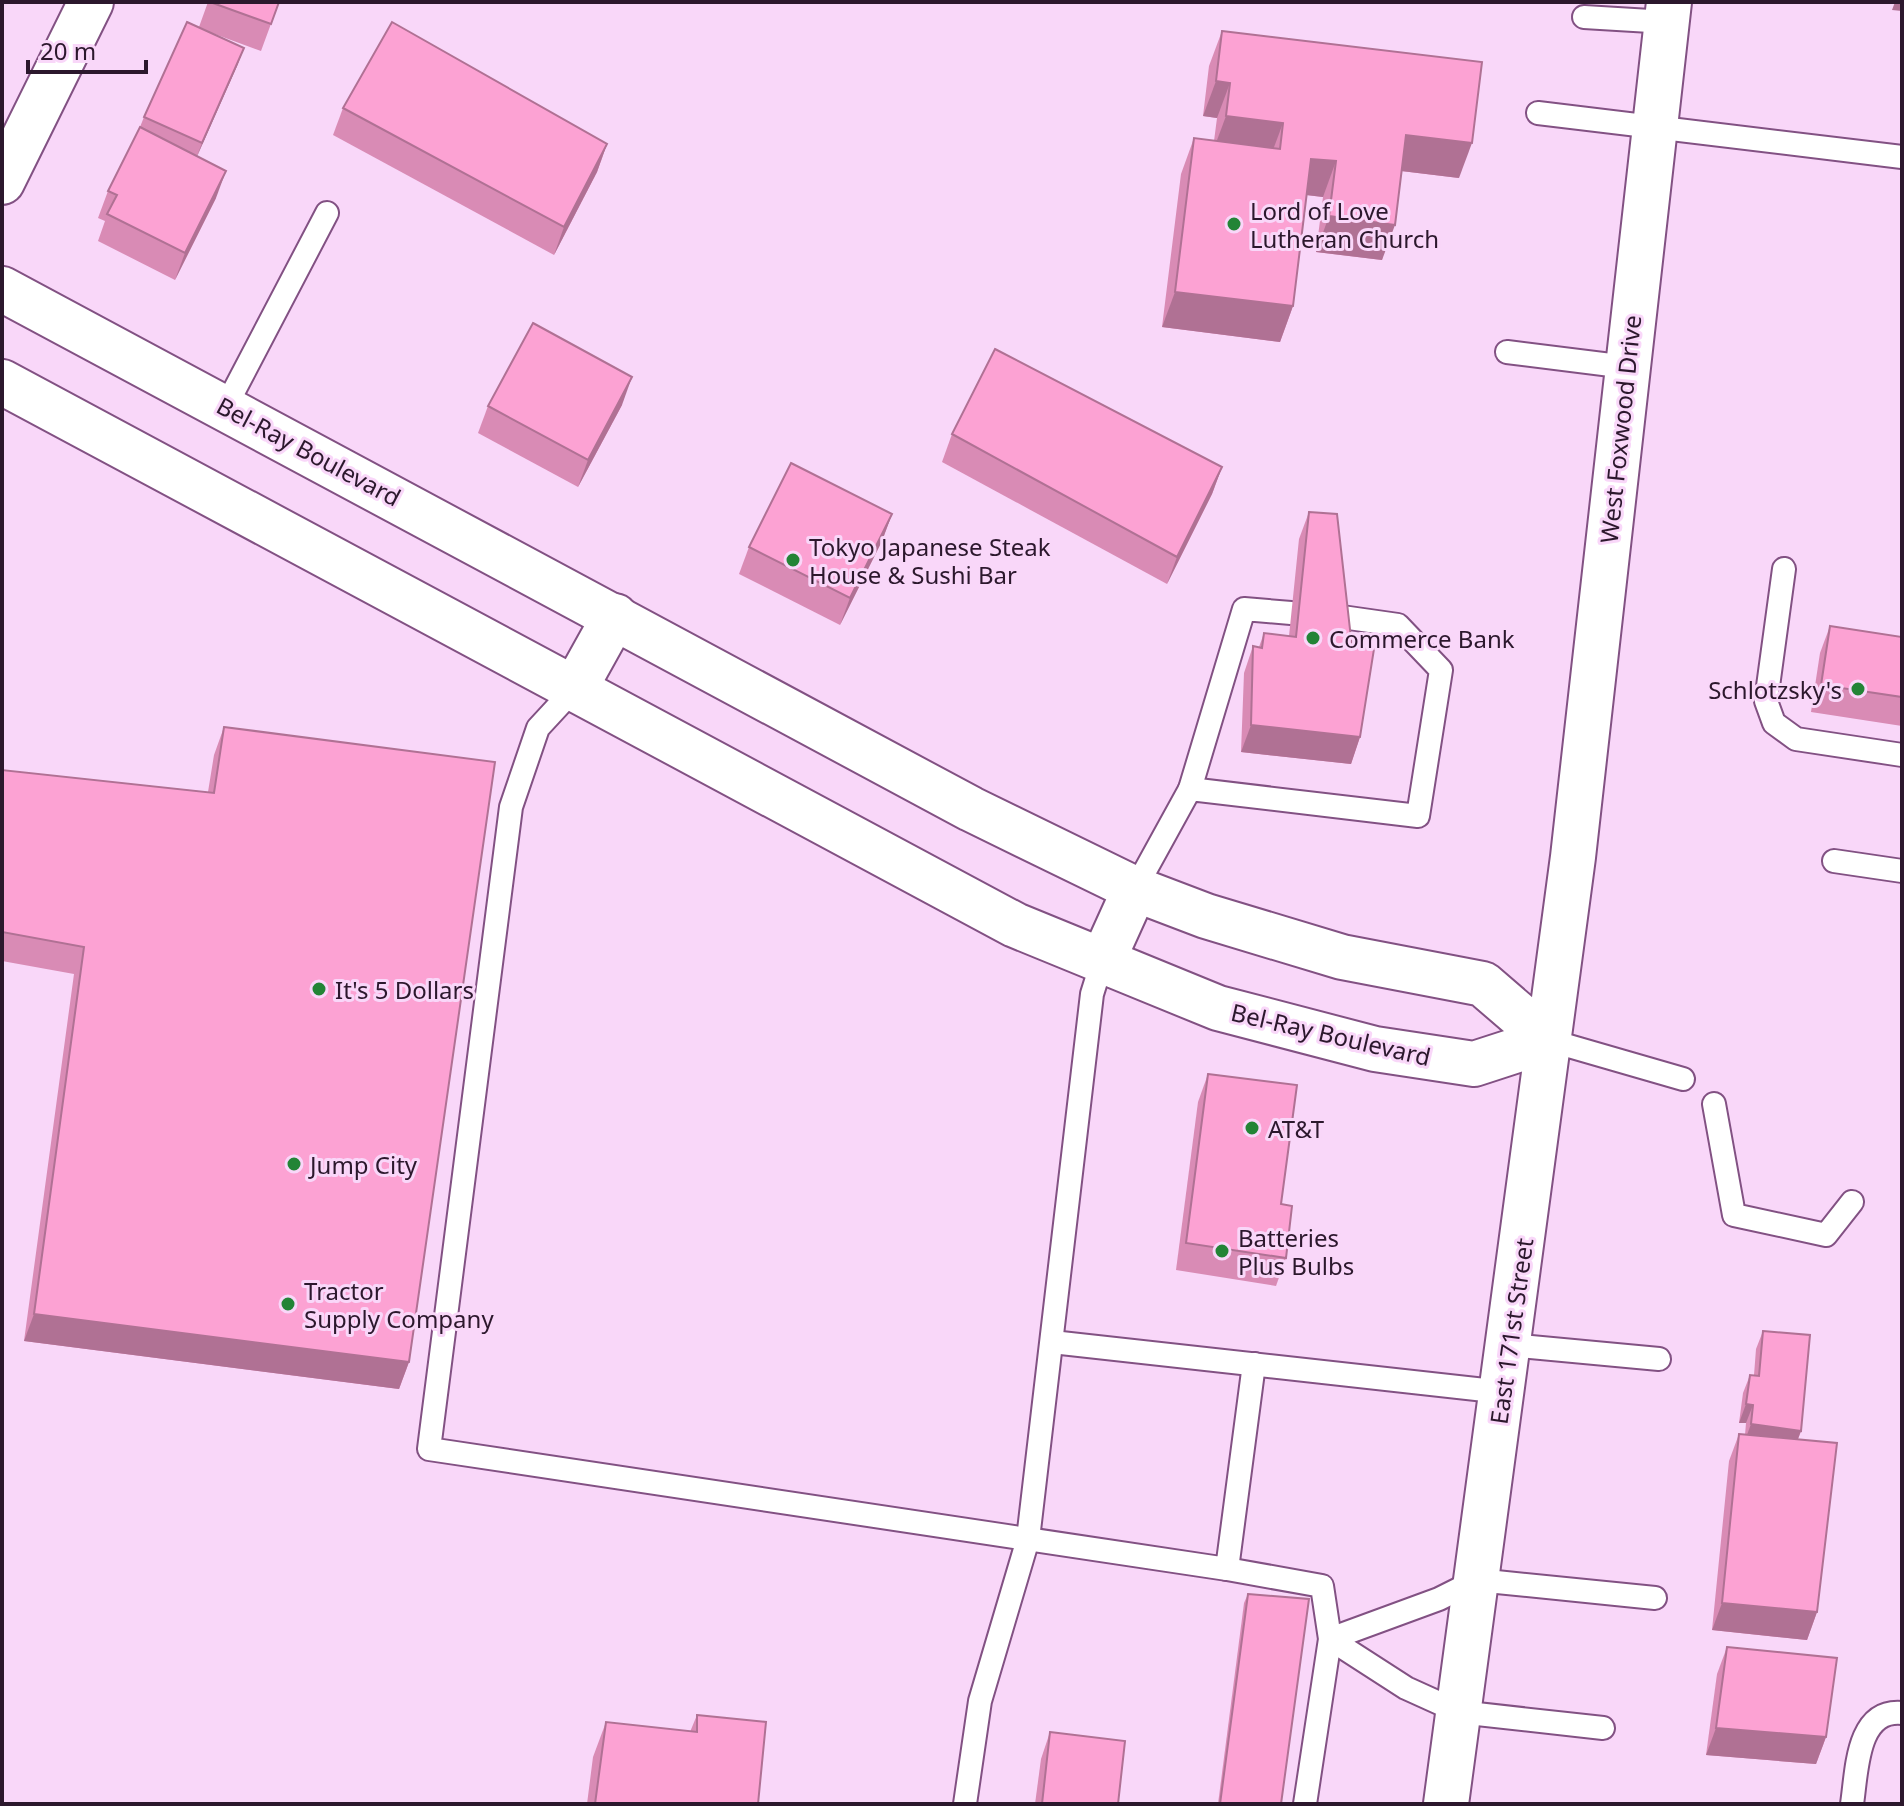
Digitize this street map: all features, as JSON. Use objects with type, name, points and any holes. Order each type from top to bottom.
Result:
[{"type":"street","points":[[2,182],[91,2]]},
{"type":"street","name":"West Foxwood Drive","points":[[1573,857],[1668,12]]},
{"type":"street","name":"Bel-Ray Boulevard","points":[[2,289],[226,406],[971,809],[1135,889],[1206,916],[1342,957],[1483,984],[1548,1040]]},
{"type":"street","name":"Bel-Ray Boulevard","points":[[2,382],[1015,925],[1218,1008],[1375,1049],[1474,1064],[1548,1040]]},
{"type":"street","points":[[575,688],[615,616]]},
{"type":"street","name":"East 171st Street","points":[[1446,1804],[1573,857]]},
{"type":"street","points":[[1102,962],[1135,889]]},
{"type":"lane","points":[[1584,17],[1668,12]]},
{"type":"lane","points":[[1538,113],[1902,157]]},
{"type":"lane","points":[[226,406],[327,213]]},
{"type":"lane","points":[[1507,352],[1627,367]]},
{"type":"lane","points":[[1784,569],[1766,701],[1774,723],[1796,739],[1902,755]]},
{"type":"lane","points":[[1135,889],[1190,789],[1244,609],[1291,613]]},
{"type":"lane","points":[[1190,789],[1418,816],[1441,670],[1398,625],[1335,616]]},
{"type":"lane","points":[[575,688],[538,728],[511,807],[429,1449],[1322,1586],[1330,1639],[1305,1804]]},
{"type":"lane","points":[[1834,861],[1902,871]]},
{"type":"lane","points":[[965,1804],[980,1701],[1028,1539],[1092,994],[1102,962]]},
{"type":"lane","points":[[1548,1040],[1683,1079]]},
{"type":"lane","points":[[1714,1104],[1734,1215],[1826,1235],[1852,1202]]},
{"type":"lane","points":[[1052,1342],[1503,1392]]},
{"type":"lane","points":[[1509,1345],[1659,1359]]},
{"type":"lane","points":[[1227,1569],[1254,1364]]},
{"type":"lane","points":[[1330,1639],[1439,1599],[1477,1580],[1655,1598]]},
{"type":"lane","points":[[1330,1639],[1406,1688],[1459,1712],[1603,1728]]},
{"type":"lane","points":[[1852,1804],[1861,1742],[1868,1727],[1891,1712],[1902,1713]]},
{"type":"building","points":[[210,2],[279,2],[271,24]]},
{"type":"building","points":[[187,22],[244,48],[202,143],[144,117]]},
{"type":"building","points":[[392,22],[607,144],[564,227],[343,108]]},
{"type":"building","name":"Lord of Love Lutheran Church","points":[[1222,31],[1482,62],[1472,143],[1406,135],[1395,225],[1329,216],[1336,161],[1311,159],[1293,306],[1175,292],[1194,138],[1280,149],[1283,123],[1226,116],[1230,83],[1216,81]]},
{"type":"building","points":[[140,127],[226,171],[185,253],[107,214],[117,195],[108,191]]},
{"type":"building","points":[[533,323],[632,377],[588,460],[488,406]]},
{"type":"building","points":[[995,349],[1222,467],[1177,557],[952,434]]},
{"type":"building","points":[[791,463],[892,514],[850,598],[749,547]]},
{"type":"building","name":"Commerce Bank","points":[[1309,512],[1337,514],[1352,647],[1374,649],[1360,737],[1251,725],[1253,646],[1262,648],[1264,633],[1296,637]]},
{"type":"building","points":[[1830,626],[1902,637],[1902,697],[1821,685]]},
{"type":"building","points":[[224,727],[495,762],[409,1362],[34,1314],[84,947],[2,932],[2,770],[214,793]]},
{"type":"building","points":[[1208,1074],[1297,1085],[1281,1204],[1292,1206],[1286,1258],[1186,1243]]},
{"type":"building","points":[[1763,1331],[1810,1335],[1801,1431],[1751,1424],[1753,1405],[1746,1404],[1750,1375],[1759,1376]]},
{"type":"building","points":[[1739,1434],[1837,1443],[1817,1612],[1722,1603]]},
{"type":"building","points":[[1248,1594],[1309,1599],[1281,1804],[1220,1804]]},
{"type":"building","points":[[1727,1647],[1837,1658],[1826,1737],[1716,1728]]},
{"type":"building","points":[[697,1715],[766,1722],[758,1804],[595,1804],[606,1722],[697,1732]]},
{"type":"building","points":[[1050,1732],[1125,1741],[1118,1804],[1042,1804]]},
{"type":"place","name":"Lord of Love Lutheran Church","points":[[1234,224]]},
{"type":"place","name":"Tokyo Japanese Steak House & Sushi Bar","points":[[793,560]]},
{"type":"place","name":"Commerce Bank","points":[[1313,638]]},
{"type":"place","name":"Schlotzsky's","points":[[1858,689]]},
{"type":"place","name":"It's 5 Dollars","points":[[319,989]]},
{"type":"place","name":"AT&T","points":[[1252,1128]]},
{"type":"place","name":"Jump City","points":[[294,1164]]},
{"type":"place","name":"Batteries Plus Bulbs","points":[[1222,1251]]},
{"type":"place","name":"Tractor Supply Company","points":[[288,1304]]}]
